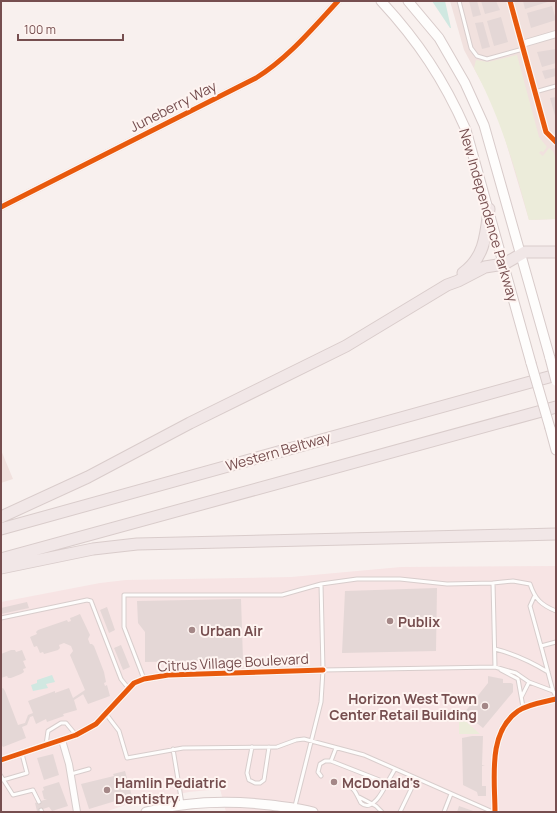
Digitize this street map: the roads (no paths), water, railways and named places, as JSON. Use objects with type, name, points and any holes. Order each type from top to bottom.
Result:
[{"type":"highway","points":[[1,517],[88,477],[190,422],[346,346],[447,285],[470,268],[481,254],[485,243],[489,209]]},
{"type":"highway","points":[[447,285],[485,267],[504,264],[531,251],[556,252]]},
{"type":"highway","name":"Western Beltway","points":[[1,529],[556,375]]},
{"type":"highway","points":[[1,559],[556,407]]},
{"type":"highway","points":[[1,568],[93,549],[137,544],[556,534]]},
{"type":"main road","name":"New Independence Parkway","points":[[381,1],[404,26],[435,68],[452,98],[468,136],[556,450]]},
{"type":"main road","name":"New Independence Parkway","points":[[408,1],[439,38],[465,83],[484,125],[556,381]]},
{"type":"main road","points":[[146,812],[182,804],[236,801],[313,812]]},
{"type":"street","name":"Juneberry Way","points":[[1,208],[256,78],[276,66],[338,1]]},
{"type":"street","points":[[510,1],[546,132],[556,142]]},
{"type":"street","points":[[523,46],[556,34]]},
{"type":"street","name":"Citrus Village Boulevard","points":[[1,760],[62,740],[96,724],[134,683],[144,679],[168,675],[323,670]]},
{"type":"street","points":[[494,812],[497,740],[502,729],[510,719],[524,708],[556,697]]},
{"type":"street","points":[[62,740],[71,774],[77,812]]},
{"type":"lane","points":[[459,1],[471,48],[477,56],[487,59],[523,46]]},
{"type":"lane","points":[[535,92],[556,86]]},
{"type":"lane","points":[[144,679],[124,627],[124,596],[282,595],[321,584],[357,579],[400,579],[449,584],[493,584],[513,581],[530,584],[534,597],[547,607],[556,611]]},
{"type":"lane","points":[[294,810],[321,702],[323,670],[321,584]]},
{"type":"lane","points":[[493,584],[495,667]]},
{"type":"lane","points":[[534,597],[530,606],[553,691],[556,697]]},
{"type":"lane","points":[[1,618],[87,600],[91,601],[121,679],[129,689]]},
{"type":"lane","points":[[541,646],[556,642]]},
{"type":"lane","points":[[495,649],[513,653],[548,672]]},
{"type":"lane","points":[[323,670],[495,667],[516,673],[529,682],[553,691]]},
{"type":"lane","points":[[495,667],[518,679],[524,708]]},
{"type":"lane","points":[[522,696],[529,682]]},
{"type":"lane","points":[[106,714],[119,731],[127,758],[173,749],[269,747],[286,745],[296,740],[311,741],[364,755],[494,812]]},
{"type":"lane","points":[[46,745],[48,731],[61,723],[66,723],[76,734]]},
{"type":"lane","points":[[252,747],[247,773],[249,780],[255,783],[260,783],[264,780],[269,747]]},
{"type":"lane","points":[[331,761],[336,748]]},
{"type":"lane","points":[[173,749],[182,804]]},
{"type":"lane","points":[[3,780],[27,773],[21,753]]},
{"type":"lane","points":[[321,776],[318,772],[320,764],[324,761],[331,761],[387,783]]},
{"type":"lane","points":[[71,774],[88,769]]},
{"type":"lane","points":[[348,785],[356,790],[362,805],[368,809],[372,809],[376,806],[395,769]]},
{"type":"lane","points":[[1,776],[13,795],[34,790],[39,802]]},
{"type":"lane","points":[[400,812],[416,779]]},
{"type":"lane","points":[[444,812],[451,794]]},
{"type":"lane","points":[[359,797],[376,806],[382,812]]},
{"type":"water","points":[[432,1],[445,1],[451,28],[450,28]]},
{"type":"water","points":[[52,675],[55,682],[46,684],[48,688],[33,691],[31,685],[37,683],[37,680]]},
{"type":"place","name":"Publix","points":[[390,621]]},
{"type":"place","name":"Urban Air","points":[[192,630]]},
{"type":"place","name":"Horizon West Town Center Retail Building","points":[[485,706]]},
{"type":"place","name":"McDonald's","points":[[334,782]]},
{"type":"place","name":"Hamlin Pediatric Dentistry","points":[[107,790]]}]
